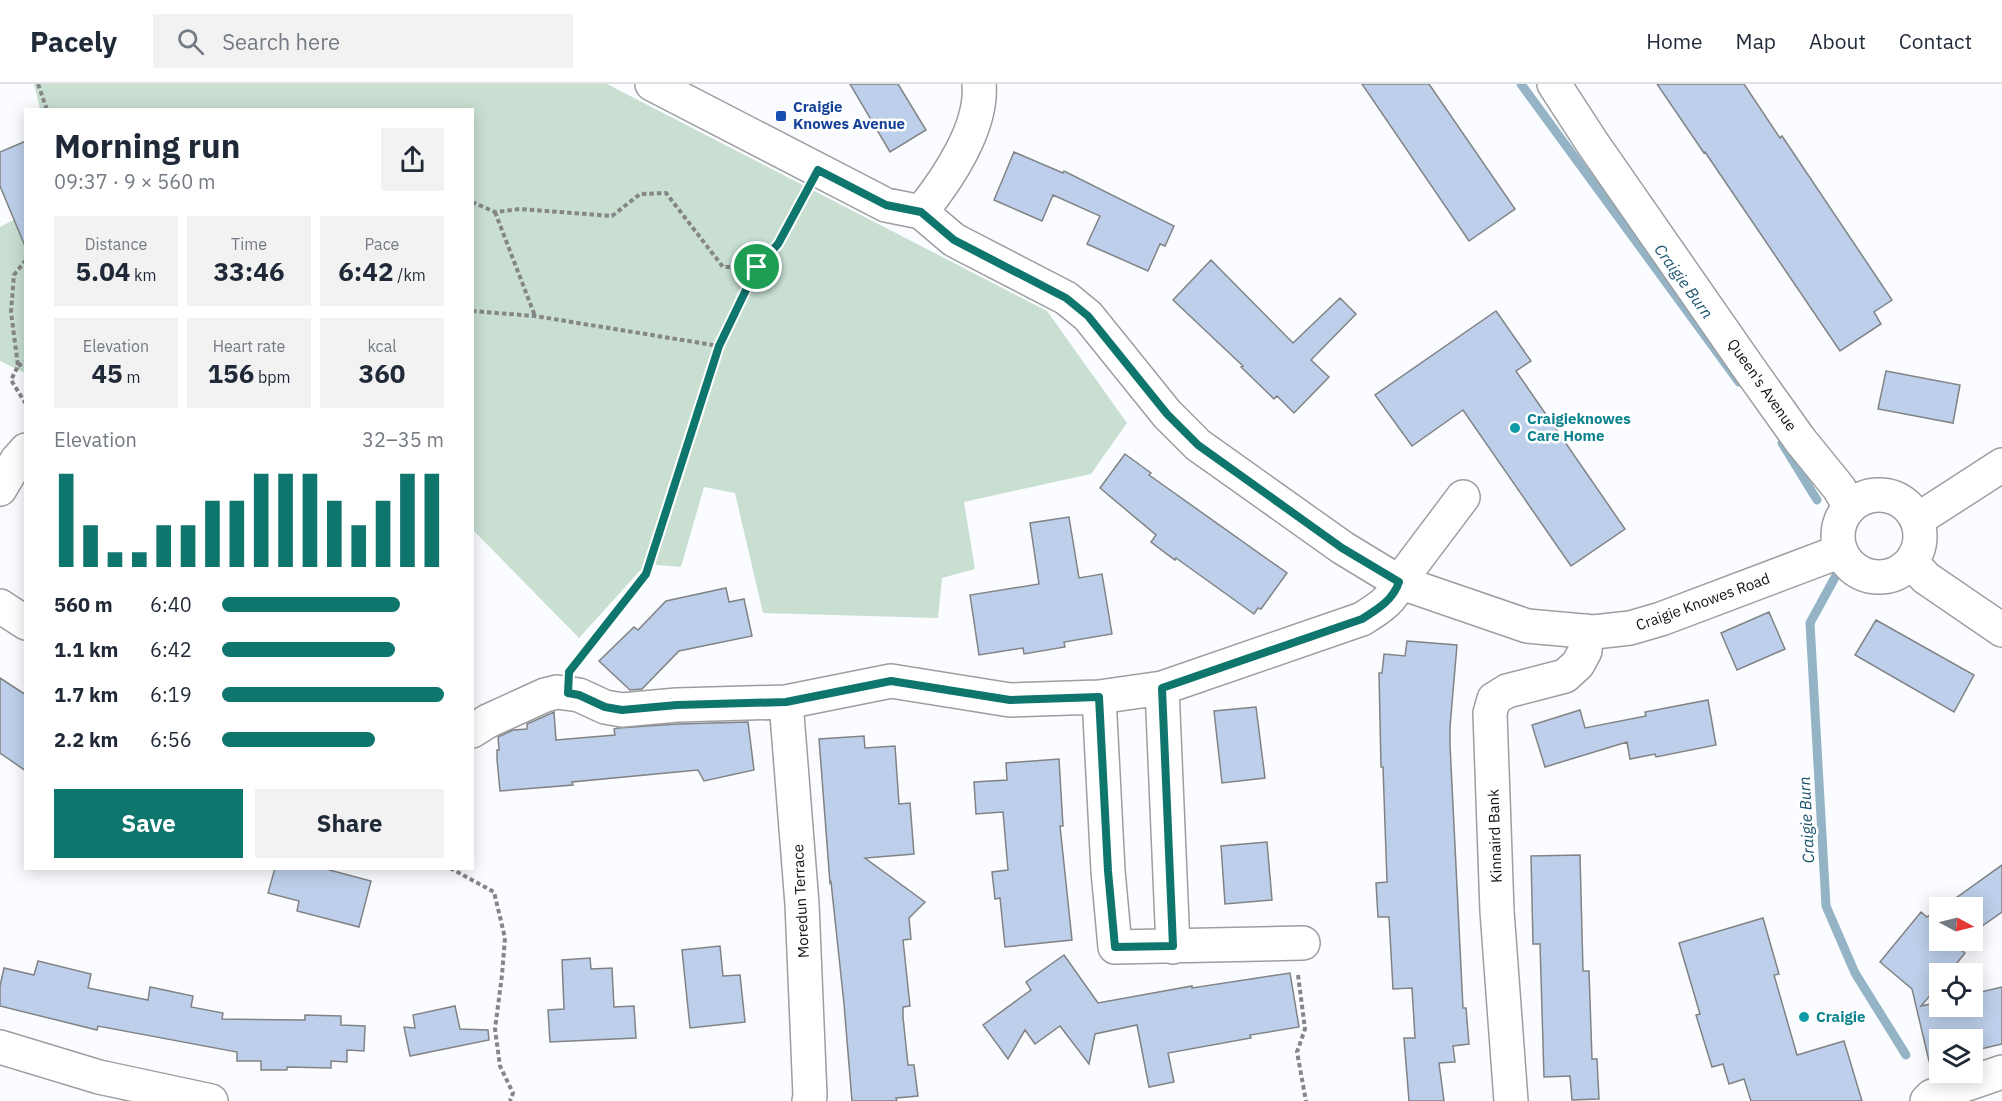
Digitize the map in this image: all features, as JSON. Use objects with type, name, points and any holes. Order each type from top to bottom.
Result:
[{"type":"street","name":"Craigie Knowes Road","points":[[652,84],[886,205],[921,212],[954,240],[1066,298],[1088,316],[1167,414],[1198,445],[1342,548],[1399,582],[1527,626],[1586,631],[1630,628],[1661,619],[1841,551]]},
{"type":"street","points":[[921,212],[939,190],[965,142],[977,113],[979,84]]},
{"type":"street","name":"Queen's Avenue","points":[[1554,84],[1748,367],[1850,507]]},
{"type":"street","points":[[0,489],[24,452]]},
{"type":"street","points":[[1917,520],[2002,465]]},
{"type":"street","points":[[1873,495],[1900,500],[1910,509],[1917,520],[1920,531],[1919,542],[1911,562],[1902,570],[1879,577],[1867,575],[1851,566],[1841,551],[1838,539],[1843,516],[1850,507],[1861,499],[1873,495]]},
{"type":"street","points":[[474,730],[545,695],[557,692],[579,695],[605,707],[622,710],[677,705],[786,702],[891,681],[1010,700],[1099,697],[1162,688],[1362,619],[1381,607],[1395,593],[1399,582],[1463,497]]},
{"type":"street","points":[[1911,562],[1926,578],[2002,630]]},
{"type":"street","points":[[0,606],[24,622]]},
{"type":"street","name":"Kinnaird Bank","points":[[1511,1101],[1497,911],[1490,713],[1494,699],[1507,691],[1565,676],[1578,664],[1585,651],[1586,631]]},
{"type":"street","points":[[1162,688],[1173,946]]},
{"type":"street","points":[[1099,697],[1108,871],[1115,947],[1298,943]]},
{"type":"street","name":"Moredun Terrace","points":[[786,702],[802,904],[809,1101]]},
{"type":"street","points":[[0,1047],[99,1077],[211,1101]]},
{"type":"street","points":[[1927,1101],[1932,1096],[2002,1072]]},
{"type":"path","points":[[38,84],[46,108]]},
{"type":"path","points":[[568,693],[569,672],[646,574],[719,346],[757,267],[778,244],[818,170]]},
{"type":"path","points":[[474,203],[495,212],[520,209],[612,216],[640,194],[666,193],[723,267],[757,267]]},
{"type":"path","points":[[495,212],[535,316]]},
{"type":"path","points":[[18,366],[10,312],[14,274],[24,262]]},
{"type":"path","points":[[474,311],[535,316],[719,346]]},
{"type":"path","points":[[24,362],[18,366],[11,380],[24,401]]},
{"type":"path","points":[[454,870],[494,892],[505,938],[495,1029],[500,1066],[513,1093],[510,1101]]},
{"type":"path","points":[[1298,943],[1305,1029],[1298,1052],[1306,1101]]},
{"type":"green space","points":[[34,84],[607,84],[1047,311],[1127,423],[1091,474],[964,502],[975,569],[942,578],[938,618],[763,613],[735,493],[704,487],[681,567],[646,564],[579,638],[474,531],[474,108],[40,108]]},
{"type":"green space","points":[[24,215],[24,373],[0,361],[0,227]]},
{"type":"building","points":[[850,84],[898,84],[926,130],[890,152]]},
{"type":"building","points":[[1362,84],[1429,84],[1515,209],[1469,241]]},
{"type":"building","points":[[1657,84],[1744,84],[1780,138],[1782,136],[1892,300],[1874,312],[1881,324],[1840,351]]},
{"type":"building","points":[[24,142],[24,244],[0,186],[0,152]]},
{"type":"building","points":[[1014,152],[1063,173],[1064,171],[1174,226],[1165,246],[1160,244],[1148,271],[1087,244],[1100,216],[1053,195],[1042,221],[994,200]]},
{"type":"building","points":[[1211,260],[1293,343],[1340,298],[1356,314],[1311,360],[1329,377],[1294,413],[1277,396],[1274,399],[1241,367],[1243,366],[1173,300]]},
{"type":"building","name":"Craigieknowes Care Home","points":[[1496,311],[1531,361],[1516,371],[1625,529],[1571,566],[1463,410],[1412,446],[1375,395]]},
{"type":"building","points":[[1886,371],[1960,385],[1953,423],[1878,409]]},
{"type":"building","points":[[1125,454],[1151,473],[1149,475],[1287,573],[1261,609],[1258,608],[1254,614],[1151,542],[1156,535],[1100,488]]},
{"type":"building","points":[[1069,517],[1079,578],[1102,574],[1112,634],[1064,642],[1065,647],[1024,654],[1023,648],[979,655],[970,595],[1039,584],[1030,523]]},
{"type":"building","points":[[726,588],[729,602],[744,599],[752,636],[679,651],[642,689],[630,690],[599,661],[634,627],[638,630],[666,601]]},
{"type":"building","points":[[1769,612],[1785,649],[1737,670],[1721,633]]},
{"type":"building","points":[[1876,620],[1974,675],[1954,712],[1855,655]]},
{"type":"building","points":[[1407,641],[1457,645],[1450,745],[1463,1008],[1466,1008],[1469,1044],[1453,1046],[1455,1062],[1439,1063],[1444,1101],[1409,1101],[1404,1038],[1415,1038],[1412,988],[1393,989],[1389,917],[1378,917],[1376,883],[1387,882],[1379,673],[1382,673],[1384,654],[1405,656]]},
{"type":"building","points":[[0,678],[24,694],[24,770],[0,753]]},
{"type":"building","points":[[1708,700],[1716,745],[1656,757],[1655,754],[1630,759],[1627,742],[1545,767],[1532,725],[1580,710],[1585,728],[1646,716],[1645,712]]},
{"type":"building","points":[[1256,707],[1265,778],[1222,783],[1214,711]]},
{"type":"building","points":[[554,712],[556,740],[615,735],[614,729],[618,728],[748,722],[754,770],[704,781],[698,770],[500,791],[497,759],[498,737],[513,730],[527,729],[527,724]]},
{"type":"building","points":[[864,736],[865,748],[895,746],[899,804],[910,803],[914,854],[865,858],[925,902],[909,918],[911,939],[903,940],[910,1006],[903,1007],[903,1017],[908,1065],[914,1065],[918,1096],[896,1098],[897,1101],[852,1101],[830,883],[819,739]]},
{"type":"building","points":[[1059,759],[1063,826],[1060,826],[1072,940],[1005,947],[1000,898],[995,899],[992,872],[1008,870],[1003,812],[976,814],[974,782],[1007,780],[1006,763]]},
{"type":"building","points":[[1267,842],[1272,900],[1225,904],[1221,846]]},
{"type":"building","points":[[1580,855],[1583,971],[1589,971],[1592,1059],[1597,1059],[1599,1099],[1572,1100],[1570,1076],[1544,1077],[1540,944],[1533,944],[1531,856]]},
{"type":"building","points":[[2002,865],[2002,912],[1983,925],[1983,897],[1957,897]]},
{"type":"building","points":[[274,870],[330,870],[371,881],[359,927],[297,911],[299,901],[268,893]]},
{"type":"building","points":[[1921,912],[1927,917],[1929,916],[1929,951],[1962,951],[1965,953],[1957,963],[1929,963],[1929,997],[1921,1006],[1929,1004],[1929,1017],[1983,1017],[1983,991],[2002,987],[2002,1044],[1983,1048],[1983,1029],[1929,1029],[1929,1061],[1912,989],[1880,962]]},
{"type":"building","points":[[1763,918],[1779,974],[1774,975],[1797,1055],[1844,1041],[1862,1101],[1751,1101],[1744,1079],[1729,1084],[1723,1064],[1712,1067],[1696,1015],[1700,1014],[1679,943]]},
{"type":"building","points":[[720,946],[723,976],[740,975],[745,1022],[690,1028],[682,950]]},
{"type":"building","points":[[1064,955],[1098,1003],[1192,986],[1192,988],[1290,973],[1299,1027],[1168,1053],[1174,1082],[1149,1087],[1137,1025],[1095,1034],[1089,1064],[1060,1026],[1035,1044],[1025,1030],[1008,1059],[983,1025],[1031,990],[1026,982]]},
{"type":"building","points":[[590,958],[591,969],[612,968],[614,1007],[634,1006],[636,1038],[550,1042],[548,1010],[564,1009],[562,960]]},
{"type":"building","points":[[38,961],[91,974],[88,988],[148,1000],[150,987],[193,996],[191,1007],[223,1013],[222,1019],[305,1020],[305,1015],[341,1016],[341,1025],[365,1026],[364,1051],[347,1050],[347,1062],[331,1061],[331,1068],[287,1067],[287,1070],[261,1070],[261,1061],[237,1061],[237,1052],[98,1026],[97,1030],[0,1006],[0,986],[4,968],[34,975]]},
{"type":"building","points":[[455,1006],[460,1029],[488,1030],[489,1040],[410,1056],[404,1027],[415,1028],[413,1015]]},
{"type":"waterway","name":"Craigie Burn","points":[[1521,84],[1739,382]]},
{"type":"waterway","name":"Craigie Burn","points":[[1782,443],[1817,500]]},
{"type":"waterway","name":"Craigie Burn","points":[[1839,570],[1810,623],[1826,906],[1855,973],[1906,1055]]},
{"type":"place","name":"Craigie Knowes Avenue","points":[[781,116]]},
{"type":"place","name":"Craigieknowes Care Home","points":[[1515,428]]},
{"type":"place","name":"Craigie","points":[[1804,1017]]},
{"type":"route","points":[[818,170],[886,205],[921,212],[954,240],[1066,298],[1088,316],[1167,414],[1198,445],[1342,548],[1399,582],[1395,593],[1381,607],[1362,619],[1162,688],[1173,946],[1115,947],[1108,871],[1099,697],[1010,700],[891,681],[786,702],[677,705],[622,710],[605,707],[579,695],[568,693],[569,672],[646,574],[719,346],[757,267],[778,244],[818,170]]}]
